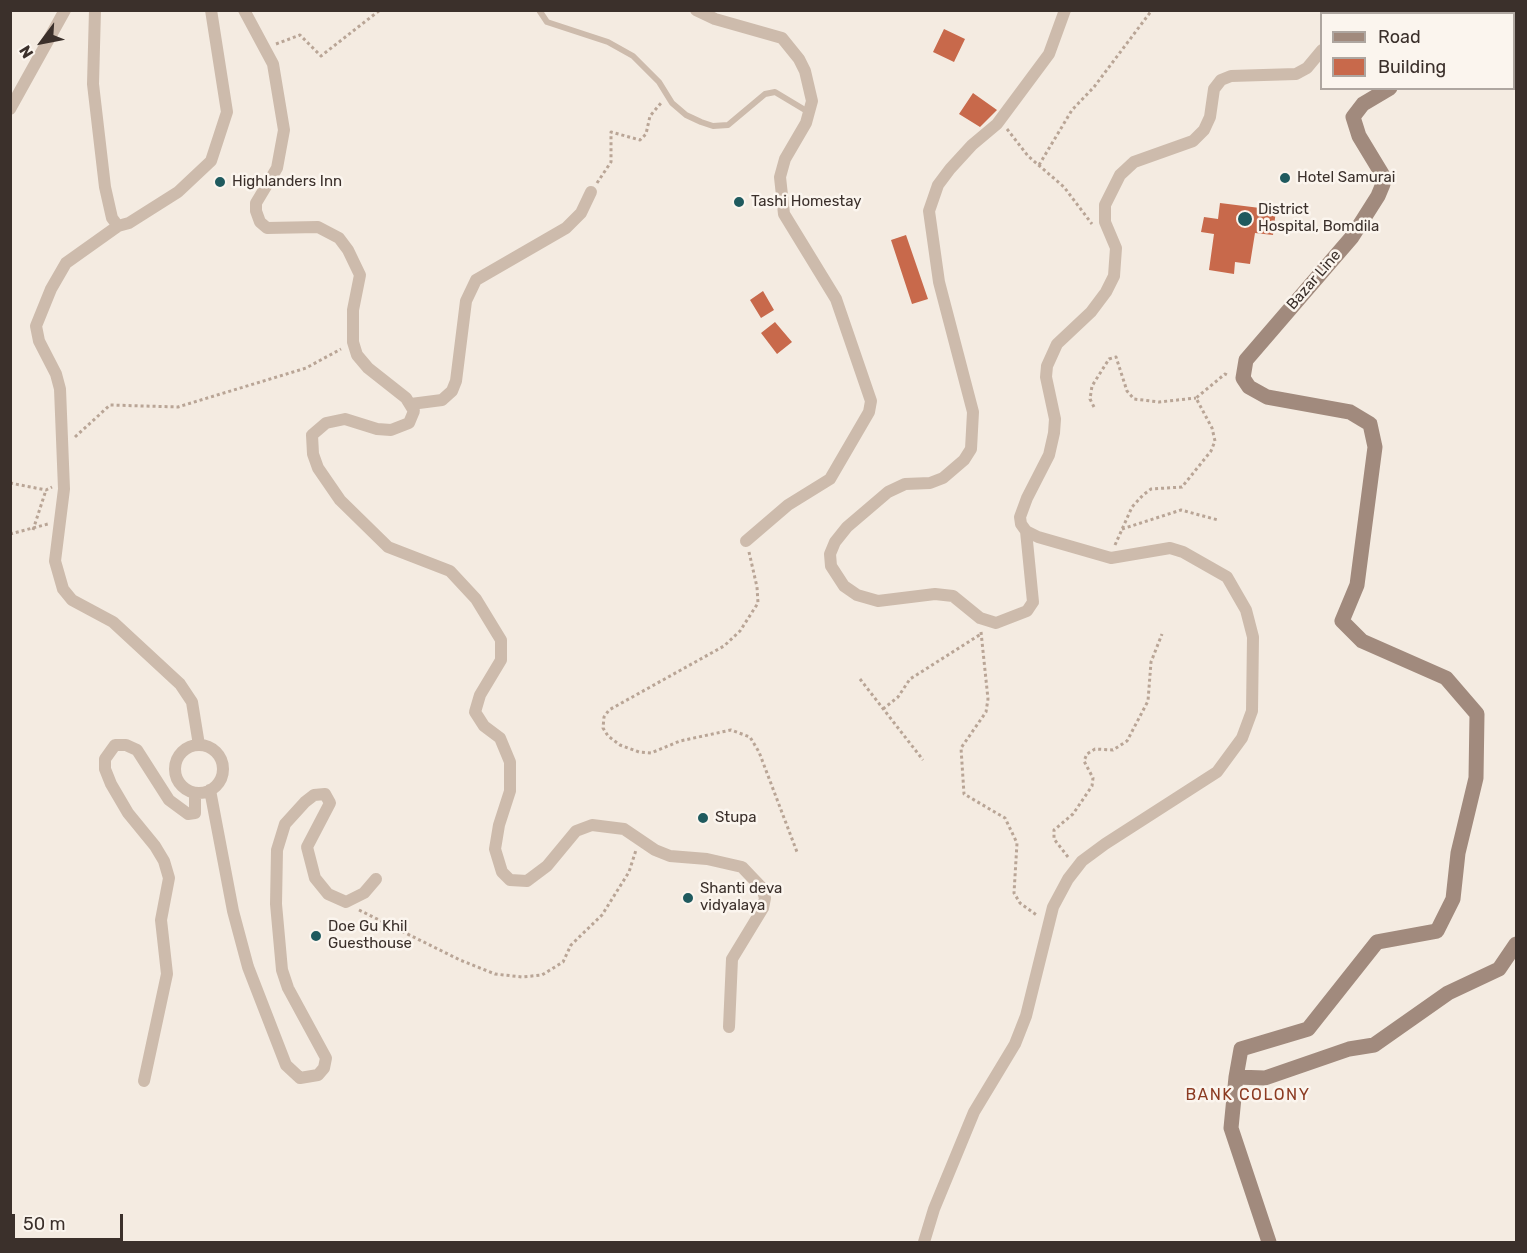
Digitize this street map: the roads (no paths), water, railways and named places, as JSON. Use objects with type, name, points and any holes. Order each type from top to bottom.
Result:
[{"type":"street","points":[[10,109],[65,10]]},
{"type":"street","points":[[95,10],[95,96],[105,187],[112,218],[118,226]]},
{"type":"street","points":[[199,745],[192,702],[180,684],[122,629],[72,600],[63,589],[55,561],[63,477],[60,389],[56,374],[39,341],[36,326],[51,289],[66,263],[118,226],[139,218],[178,192],[211,161],[227,112],[211,10]]},
{"type":"street","points":[[244,10],[266,47],[273,64],[284,130],[277,168],[256,203],[260,222],[267,228],[318,227],[339,238],[348,250],[360,275],[353,310],[353,342],[357,355],[368,368],[411,404],[414,411],[412,418],[403,427],[391,430],[377,429],[345,419],[326,423],[312,435],[313,454],[318,468],[340,500],[388,547],[434,563],[450,571],[461,581],[501,640],[501,660],[480,695],[475,712],[484,726],[500,738],[510,762],[510,791],[499,825],[495,849],[502,872],[510,880],[526,881],[547,866],[576,831],[592,825],[624,829],[656,850],[670,856],[707,859],[742,867],[762,888],[765,898],[763,908],[732,959],[729,1027]]},
{"type":"street","points":[[696,10],[782,38],[799,59],[805,71],[812,95],[810,113],[786,159],[780,177],[784,214],[836,298],[871,401],[869,412],[830,478],[788,505],[746,541]]},
{"type":"street","points":[[1026,531],[1033,603],[1027,611],[996,623],[980,618],[953,596],[935,594],[878,601],[857,595],[836,577],[831,566],[830,554],[847,527],[895,486],[930,483],[944,478],[964,460],[971,449],[974,412],[939,282],[929,211],[938,185],[950,169],[1000,120],[1049,54],[1065,10]]},
{"type":"street","points":[[924,1242],[934,1209],[974,1112],[1015,1044],[1023,1025],[1048,922],[1060,892],[1077,867],[1122,832],[1217,772],[1242,738],[1252,711],[1253,637],[1246,610],[1227,577],[1183,552],[1170,548],[1111,558],[1038,537],[1026,531],[1021,524],[1020,517],[1049,455],[1054,432],[1055,419],[1046,377],[1047,366],[1058,344],[1091,312],[1107,292],[1113,276],[1116,248],[1104,222],[1105,205],[1120,175],[1134,162],[1193,141],[1204,130],[1210,117],[1214,89],[1221,80],[1231,76],[1296,74],[1307,68],[1320,52]]},
{"type":"street","name":"Bazar Line","points":[[1236,1077],[1241,1048],[1308,1029],[1377,942],[1437,931],[1453,899],[1458,853],[1476,778],[1476,714],[1446,678],[1362,641],[1342,621],[1357,585],[1375,447],[1370,424],[1350,412],[1267,397],[1248,387],[1243,378],[1246,360],[1352,237],[1378,196],[1383,184],[1382,174],[1359,136],[1353,117],[1356,110],[1363,104],[1387,90]]},
{"type":"street","points":[[411,404],[442,400],[452,391],[456,381],[466,301],[476,280],[566,228],[581,213],[591,192]]},
{"type":"street","points":[[144,1081],[166,974],[160,920],[169,878],[159,853],[128,813],[111,784],[105,769],[105,759],[115,745],[126,745],[137,750],[169,800],[188,814],[195,813],[195,793]]},
{"type":"street","points":[[199,745],[213,750],[222,763],[220,779],[210,790],[195,793],[181,785],[175,771],[179,756],[184,750],[199,745]]},
{"type":"street","points":[[210,790],[233,911],[248,967],[286,1065],[300,1078],[318,1075],[324,1068],[326,1058],[288,988],[282,970],[276,904],[277,850],[285,824],[314,795],[325,794],[330,803],[307,847],[308,859],[315,878],[328,894],[346,902],[364,893],[376,879]]},
{"type":"street","points":[[1269,1242],[1231,1128],[1236,1077],[1265,1078],[1349,1048],[1374,1045],[1448,993],[1499,969],[1516,944]]},
{"type":"lane","points":[[539,10],[547,22],[608,42],[633,56],[659,82],[669,98],[686,115],[713,126],[728,125],[741,117],[765,93],[774,92],[810,113]]},
{"type":"place","name":"Hotel Samurai","points":[[1285,178]]},
{"type":"place","name":"Highlanders Inn","points":[[220,182]]},
{"type":"place","name":"Tashi Homestay","points":[[739,202]]},
{"type":"place","name":"District Hospital, Bomdila","points":[[1245,219]]},
{"type":"place","name":"Stupa","points":[[703,818]]},
{"type":"place","name":"Shanti deva vidyalaya","points":[[688,898]]},
{"type":"place","name":"Doe Gu Khil Guesthouse","points":[[316,936]]},
{"type":"district","name":"BANK COLONY","points":[[1248,1095]]}]
